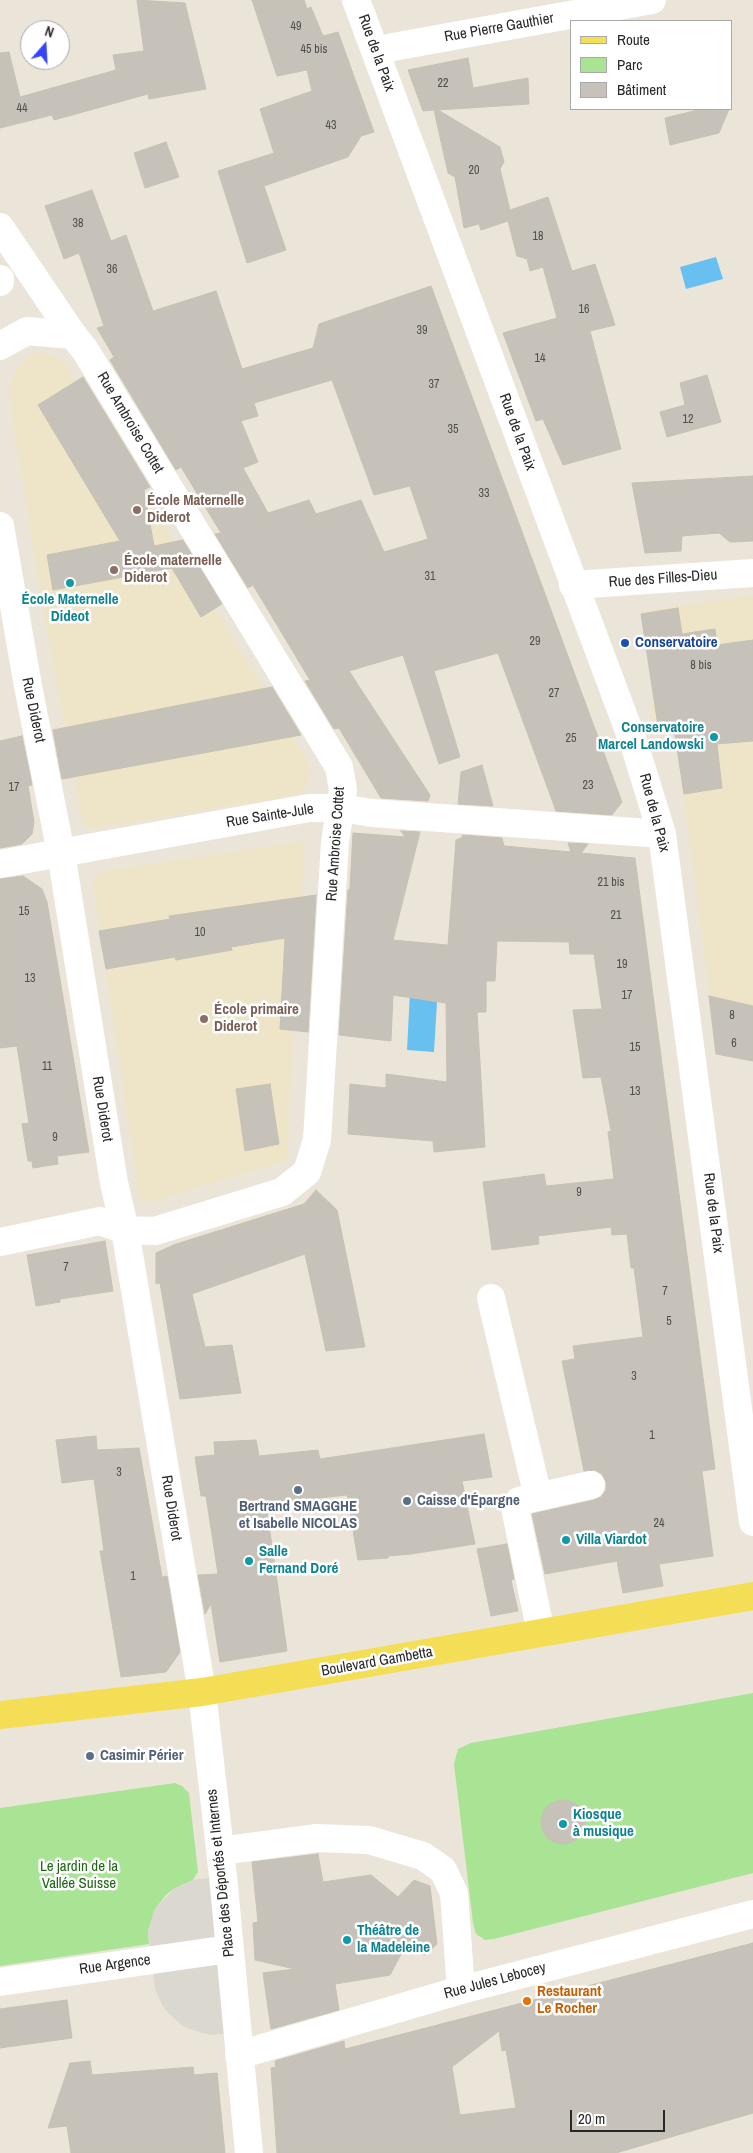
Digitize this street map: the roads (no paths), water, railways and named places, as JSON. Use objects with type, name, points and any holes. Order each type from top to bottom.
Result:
[{"type":"main road","name":"Boulevard Gambetta","points":[[0,1715],[202,1692],[753,1596]]},
{"type":"street","name":"Rue de la Paix","points":[[356,0],[635,747],[662,834],[753,1522]]},
{"type":"street","name":"Rue Pierre Gauthier","points":[[376,52],[399,46],[652,0]]},
{"type":"street","name":"Rue Ambroise Cottet","points":[[0,227],[72,334],[85,350],[339,767],[343,790],[335,842],[317,1140],[307,1172],[282,1192],[155,1231],[125,1230],[100,1221],[0,1242]]},
{"type":"street","points":[[0,346],[27,331],[72,334]]},
{"type":"street","name":"Rue Diderot","points":[[0,526],[28,686],[61,854],[114,1183],[125,1230],[202,1692]]},
{"type":"street","name":"Rue des Filles-Dieu","points":[[573,585],[753,573]]},
{"type":"street","name":"Rue Sainte-Jule","points":[[0,864],[302,809],[341,808],[372,813],[662,834]]},
{"type":"street","points":[[491,1298],[538,1497]]},
{"type":"street","points":[[541,1633],[515,1508],[519,1501],[591,1485]]},
{"type":"street","name":"Place des Déportés et Internes","points":[[202,1692],[230,1949],[249,2153]]},
{"type":"street","points":[[220,1851],[317,1838],[369,1840],[423,1856],[443,1870],[454,1893],[461,1990]]},
{"type":"street","name":"Rue Jules Lebocey","points":[[239,2055],[461,1990],[753,1914]]},
{"type":"street","name":"Rue Argence","points":[[0,1982],[230,1949]]},
{"type":"water","points":[[716,257],[723,279],[686,289],[680,267]]},
{"type":"water","points":[[410,991],[431,992],[431,1001],[437,1002],[434,1052],[407,1050]]},
{"type":"place","name":"École Maternelle Diderot","points":[[137,510]]},
{"type":"place","name":"École maternelle Diderot","points":[[114,570]]},
{"type":"place","name":"École Maternelle Dideot","points":[[70,583]]},
{"type":"place","name":"Conservatoire","points":[[625,643]]},
{"type":"place","name":"Conservatoire Marcel Landowski","points":[[714,737]]},
{"type":"place","name":"École primaire Diderot","points":[[204,1019]]},
{"type":"place","name":"Bertrand SMAGGHE et Isabelle NICOLAS","points":[[298,1490]]},
{"type":"place","name":"Caisse d'Épargne","points":[[407,1501]]},
{"type":"place","name":"Villa Viardot","points":[[566,1540]]},
{"type":"place","name":"Salle Fernand Doré","points":[[249,1561]]},
{"type":"place","name":"Casimir Périer","points":[[90,1756]]},
{"type":"place","name":"Kiosque à musique","points":[[563,1824]]},
{"type":"place","name":"Théâtre de la Madeleine","points":[[347,1940]]},
{"type":"place","name":"Restaurant Le Rocher","points":[[527,2001]]},
{"type":"park label","name":"Le jardin de la Vallée Suisse","points":[[79,1876]]}]
